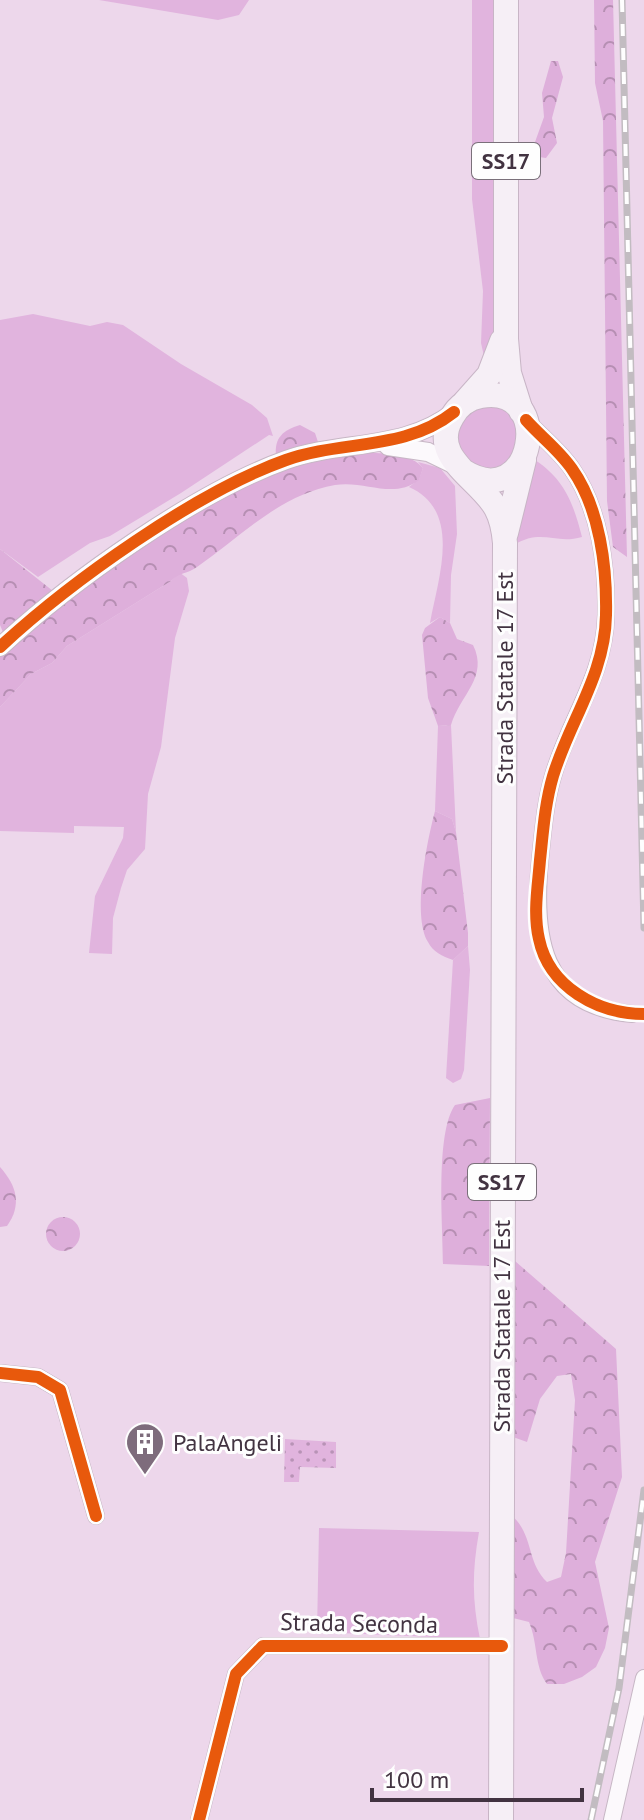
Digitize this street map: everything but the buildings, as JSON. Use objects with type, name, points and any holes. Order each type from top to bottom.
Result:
[{"type":"main road","name":"SS17","points":[[506,0],[505,323],[509,373],[530,433],[526,455]]},
{"type":"main road","name":"SS17","points":[[460,469],[446,440],[460,407],[493,367],[505,323]]},
{"type":"main road","points":[[460,407],[478,396],[499,397],[524,416]]},
{"type":"main road","points":[[460,469],[483,479],[497,479],[511,473],[526,455]]},
{"type":"main road","name":"Strada Statale 17 Est","points":[[501,1820],[505,543],[513,496],[526,455]]},
{"type":"main road","name":"Strada Statale 17 Est","points":[[460,469],[496,508],[505,543]]},
{"type":"street","points":[[0,647],[107,563],[221,491],[299,456],[415,435],[439,424],[460,407]]},
{"type":"street","points":[[524,416],[563,459],[583,488],[593,515],[604,571],[606,626],[593,682],[563,746],[549,791],[539,867],[537,926],[547,962],[566,985],[601,1008],[632,1014]]},
{"type":"street","points":[[362,445],[421,450],[460,469]]},
{"type":"street","points":[[526,455],[540,449],[563,459]]},
{"type":"street","points":[[0,1373],[38,1377],[60,1390],[96,1516]]},
{"type":"street","name":"Strada Seconda","points":[[199,1820],[237,1670],[263,1646],[502,1646]]},
{"type":"street","points":[[612,1820],[644,1678]]},
{"type":"shaded area","points":[[99,0],[249,0],[239,15],[218,20]]},
{"type":"shaded area","points":[[472,0],[497,0],[494,338],[486,365],[481,343],[483,291],[472,199]]},
{"type":"shaded area","points":[[33,314],[90,326],[107,322],[123,325],[181,364],[252,405],[267,418],[273,436],[269,435],[181,493],[110,536],[90,543],[38,577],[0,549],[0,320]]},
{"type":"shaded area","points":[[488,406],[500,408],[510,415],[517,425],[517,449],[510,459],[500,466],[488,468],[476,466],[466,459],[459,449],[457,437],[459,425],[466,415],[476,408]]},
{"type":"shaded area","points":[[532,458],[552,474],[566,492],[582,537],[541,537],[514,545]]},
{"type":"shaded area","points":[[418,462],[440,468],[455,486],[457,534],[451,575],[450,623],[440,617],[430,623],[443,547],[436,512],[426,498],[409,487],[419,479],[423,468]]},
{"type":"shaded area","points":[[179,572],[187,578],[189,591],[175,638],[161,747],[148,794],[145,849],[127,870],[121,888],[113,918],[112,954],[89,953],[95,896],[123,838],[124,827],[74,826],[74,833],[0,831],[0,707],[31,674],[52,663],[67,646],[171,581]]},
{"type":"shaded area","points":[[451,725],[456,832],[452,819],[435,811],[438,726]]},
{"type":"shaded area","points":[[468,946],[470,970],[464,1070],[461,1079],[453,1083],[446,1078],[453,960]]},
{"type":"shaded area","points":[[285,1439],[336,1442],[336,1468],[300,1467],[299,1482],[284,1482]]},
{"type":"shaded area","points":[[319,1528],[479,1532],[474,1586],[480,1639],[317,1632]]},
{"type":"green space","points":[[594,0],[613,0],[627,557],[613,547],[607,501],[603,121],[595,83]]},
{"type":"green space","points":[[551,61],[558,61],[563,77],[552,118],[557,143],[546,158],[539,157],[535,142],[544,117],[542,93]]},
{"type":"green space","points":[[300,425],[315,433],[319,445],[276,456],[281,436]]},
{"type":"green space","points":[[362,453],[395,454],[411,459],[423,468],[419,480],[399,489],[335,485],[315,490],[279,507],[197,567],[177,576],[67,646],[52,663],[31,674],[0,707],[0,657],[64,602],[145,544],[231,493],[271,474],[314,459]]},
{"type":"green space","points":[[0,549],[58,595],[5,637],[0,625]]},
{"type":"green space","points":[[440,617],[450,623],[457,639],[473,645],[478,667],[451,725],[438,726],[428,698],[422,635],[425,628]]},
{"type":"green space","points":[[435,811],[452,819],[456,832],[468,946],[453,960],[430,945],[423,930],[421,914],[422,878]]},
{"type":"green space","points":[[490,1098],[489,1266],[443,1264],[442,1158],[449,1118],[455,1105]]},
{"type":"green space","points":[[0,1167],[14,1188],[16,1203],[7,1226],[0,1227]]},
{"type":"green space","points":[[63,1217],[75,1222],[80,1234],[75,1246],[63,1251],[51,1246],[46,1234],[51,1222]]},
{"type":"green space","points":[[515,1261],[616,1349],[622,1477],[595,1562],[609,1628],[605,1648],[596,1667],[564,1684],[547,1684],[540,1670],[529,1622],[513,1618],[511,1515],[523,1531],[540,1574],[547,1582],[561,1577],[566,1553],[575,1400],[571,1374],[557,1376],[540,1399],[527,1442],[513,1437]]},
{"type":"railway","points":[[622,0],[644,928]]},
{"type":"railway","points":[[591,1820],[619,1688],[644,1490]]},
{"type":"cycle path","points":[[0,647],[98,568],[174,516],[213,494],[286,460],[394,439],[415,433],[454,412]]},
{"type":"cycle path","points":[[526,420],[561,456],[582,485],[600,539],[606,597],[600,658],[560,755],[548,797],[536,900],[539,939],[544,956],[564,984],[593,1003],[627,1013],[644,1014]]},
{"type":"cycle path","points":[[0,1373],[38,1377],[60,1390],[96,1516]]},
{"type":"cycle path","points":[[199,1820],[236,1674],[263,1646],[502,1646]]},
{"type":"place","name":"PalaAngeli","points":[[145,1476]]}]
